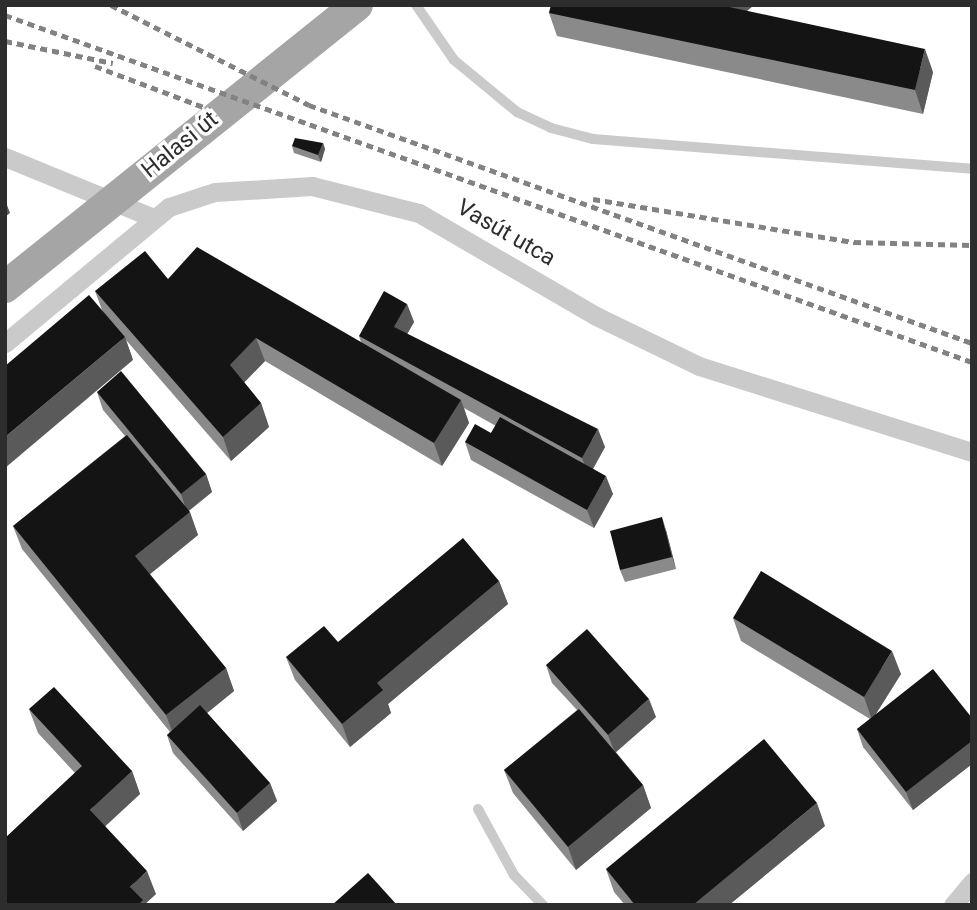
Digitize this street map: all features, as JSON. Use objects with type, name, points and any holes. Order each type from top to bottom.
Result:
[{"type":"main road","name":"Halasi út","points":[[5,287],[357,5]]},
{"type":"street","points":[[5,157],[151,217]]},
{"type":"street","name":"Vasút utca","points":[[151,217],[215,192],[282,185],[389,202],[460,233],[596,316],[699,366],[972,452]]},
{"type":"street","name":"Halasi út","points":[[5,343],[151,217]]},
{"type":"street","points":[[953,905],[972,883]]},
{"type":"lane","points":[[416,5],[461,66],[517,112],[551,128],[593,139],[972,169]]},
{"type":"lane","points":[[478,809],[514,875],[543,905]]},
{"type":"building","points":[[551,5],[720,5],[925,49],[915,90],[549,13]]},
{"type":"building","points":[[295,138],[323,143],[318,155],[292,146]]},
{"type":"building","points":[[197,247],[461,400],[434,443],[256,338],[230,365],[261,403],[223,437],[95,291],[145,251],[168,279]]},
{"type":"building","points":[[384,291],[407,304],[394,327],[598,429],[582,458],[359,336]]},
{"type":"building","points":[[89,295],[125,337],[5,437],[5,366]]},
{"type":"building","points":[[121,371],[206,474],[181,494],[97,392]]},
{"type":"building","points":[[500,417],[606,476],[587,510],[465,442],[475,424],[491,433]]},
{"type":"building","points":[[127,435],[190,512],[135,556],[226,668],[166,715],[13,526]]},
{"type":"building","points":[[662,517],[672,557],[620,570],[610,531]]},
{"type":"building","points":[[463,538],[499,581],[377,683],[383,690],[342,724],[286,657],[324,626],[338,642]]},
{"type":"building","points":[[761,571],[892,651],[864,697],[733,618]]},
{"type":"building","points":[[587,629],[649,699],[608,735],[546,665]]},
{"type":"building","points":[[933,669],[972,718],[972,741],[906,792],[857,729]]},
{"type":"building","points":[[54,687],[132,771],[90,810],[147,871],[130,887],[143,900],[138,905],[5,905],[5,838],[82,766],[29,709]]},
{"type":"building","points":[[200,705],[270,783],[237,813],[167,735]]},
{"type":"building","points":[[579,709],[643,785],[568,847],[504,770]]},
{"type":"building","points":[[764,739],[817,803],[693,905],[635,905],[606,869]]},
{"type":"building","points":[[368,873],[397,905],[332,905]]},
{"type":"railway","points":[[111,5],[309,105],[972,343]]},
{"type":"railway","points":[[5,15],[972,362]]},
{"type":"railway","points":[[5,41],[113,63]]},
{"type":"railway","points":[[95,66],[209,109]]},
{"type":"railway","points":[[593,199],[854,242],[972,245]]}]
